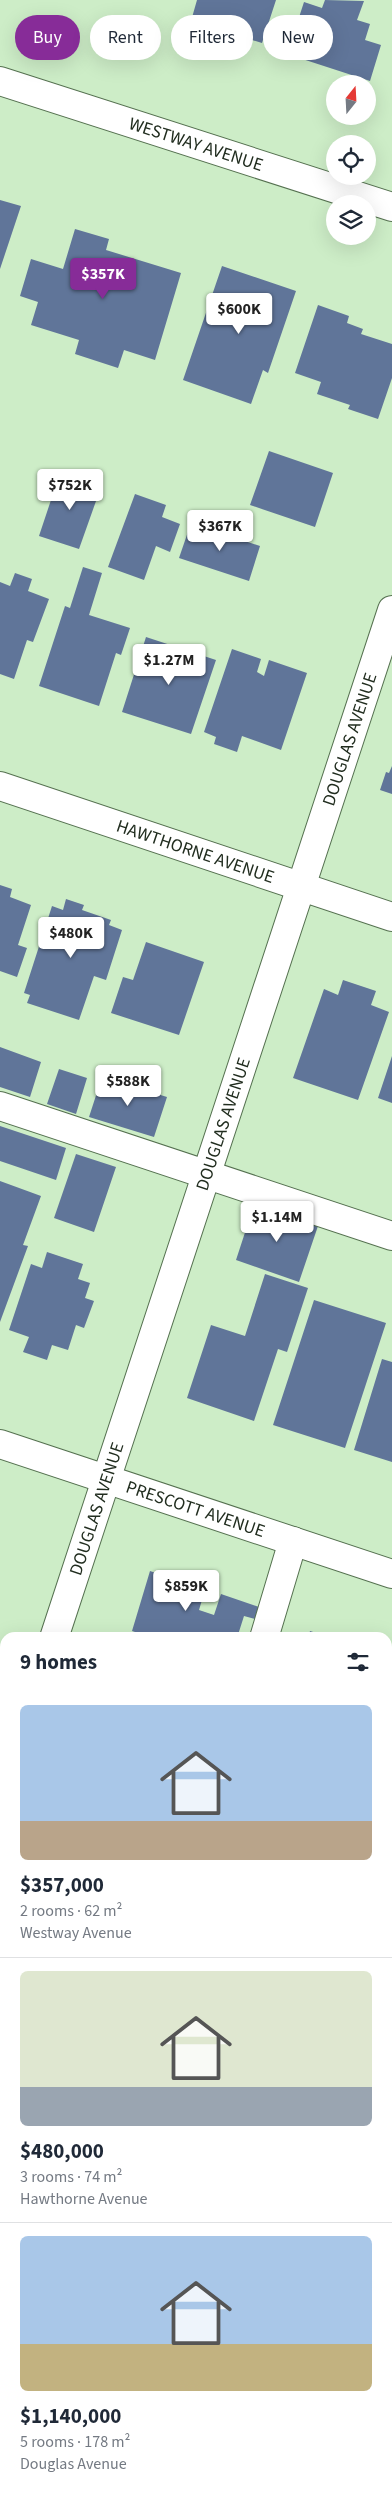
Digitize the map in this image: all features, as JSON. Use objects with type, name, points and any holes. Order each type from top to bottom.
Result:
[{"type":"street","name":"WESTWAY AVENUE","points":[[0,81],[392,207]]},
{"type":"street","name":"DOUGLAS AVENUE","points":[[56,1632],[392,610]]},
{"type":"street","name":"HAWTHORNE AVENUE","points":[[0,786],[392,917]]},
{"type":"street","points":[[0,1106],[392,1236]]},
{"type":"street","name":"PRESCOTT AVENUE","points":[[0,1444],[392,1574]]},
{"type":"street","points":[[266,1632],[293,1541]]},
{"type":"building","points":[[197,0],[276,0],[271,15],[263,15],[262,43],[253,40],[253,15],[193,15]]},
{"type":"building","points":[[325,0],[364,1],[357,20],[370,24],[365,40],[381,45],[372,75],[352,75],[305,60],[333,60],[333,15],[300,15],[304,2],[322,8]]},
{"type":"building","points":[[0,200],[21,206],[0,269]]},
{"type":"building","points":[[75,229],[109,239],[106,250],[181,273],[155,360],[124,350],[118,368],[75,354],[79,340],[31,325],[38,302],[20,296],[31,259],[63,269]]},
{"type":"building","points":[[222,266],[296,291],[268,373],[263,370],[251,404],[183,380]]},
{"type":"building","points":[[318,305],[349,316],[347,323],[363,329],[361,334],[392,344],[392,378],[378,419],[348,409],[350,405],[317,394],[321,382],[295,373]]},
{"type":"building","points":[[269,451],[333,473],[315,527],[250,505]]},
{"type":"building","points":[[60,473],[101,487],[79,549],[39,536]]},
{"type":"building","points":[[135,494],[166,505],[162,517],[180,524],[170,552],[156,546],[144,580],[108,567]]},
{"type":"building","points":[[191,523],[260,546],[249,581],[179,558]]},
{"type":"building","points":[[83,567],[102,573],[89,615],[130,628],[121,655],[116,653],[99,706],[39,686],[65,606],[70,608]]},
{"type":"building","points":[[15,573],[32,579],[28,591],[49,599],[33,642],[27,640],[14,679],[0,674],[0,582],[10,586]]},
{"type":"building","points":[[146,637],[216,660],[191,734],[122,712]]},
{"type":"building","points":[[232,649],[261,659],[257,672],[264,676],[269,660],[307,673],[281,750],[242,736],[237,752],[214,744],[216,737],[204,732]]},
{"type":"building","points":[[392,766],[392,794],[380,790],[386,772],[389,773]]},
{"type":"building","points":[[0,885],[12,889],[10,897],[31,905],[18,945],[27,948],[17,977],[0,971]]},
{"type":"building","points":[[66,899],[84,905],[82,910],[111,920],[109,925],[122,930],[106,980],[94,976],[79,1020],[27,1003],[30,995],[24,993],[52,906],[63,910]]},
{"type":"building","points":[[146,942],[204,962],[179,1035],[111,1013],[123,977],[133,980]]},
{"type":"building","points":[[343,980],[376,991],[371,1005],[389,1012],[358,1100],[293,1078],[324,989],[338,995]]},
{"type":"building","points":[[0,1047],[41,1062],[30,1097],[0,1087]]},
{"type":"building","points":[[392,1056],[392,1103],[378,1098]]},
{"type":"building","points":[[59,1069],[87,1078],[76,1114],[47,1104]]},
{"type":"building","points":[[102,1077],[167,1097],[154,1137],[89,1117]]},
{"type":"building","points":[[0,1126],[66,1148],[56,1180],[0,1161]]},
{"type":"building","points":[[76,1154],[116,1167],[94,1232],[54,1218]]},
{"type":"building","points":[[0,1181],[41,1196],[23,1245],[28,1246],[0,1322]]},
{"type":"building","points":[[254,1205],[318,1226],[299,1282],[236,1260]]},
{"type":"building","points":[[47,1252],[83,1264],[78,1279],[90,1283],[85,1298],[94,1301],[84,1328],[76,1325],[68,1350],[52,1345],[47,1360],[23,1352],[29,1337],[9,1330],[31,1264],[42,1268]]},
{"type":"building","points":[[265,1274],[308,1288],[287,1352],[278,1349],[254,1421],[187,1398],[211,1325],[245,1336]]},
{"type":"building","points":[[314,1300],[386,1323],[345,1448],[273,1425]]},
{"type":"building","points":[[382,1359],[392,1362],[392,1462],[354,1450]]},
{"type":"building","points":[[150,1571],[205,1590],[199,1610],[214,1615],[221,1594],[259,1607],[255,1619],[244,1616],[239,1632],[132,1631]]}]
